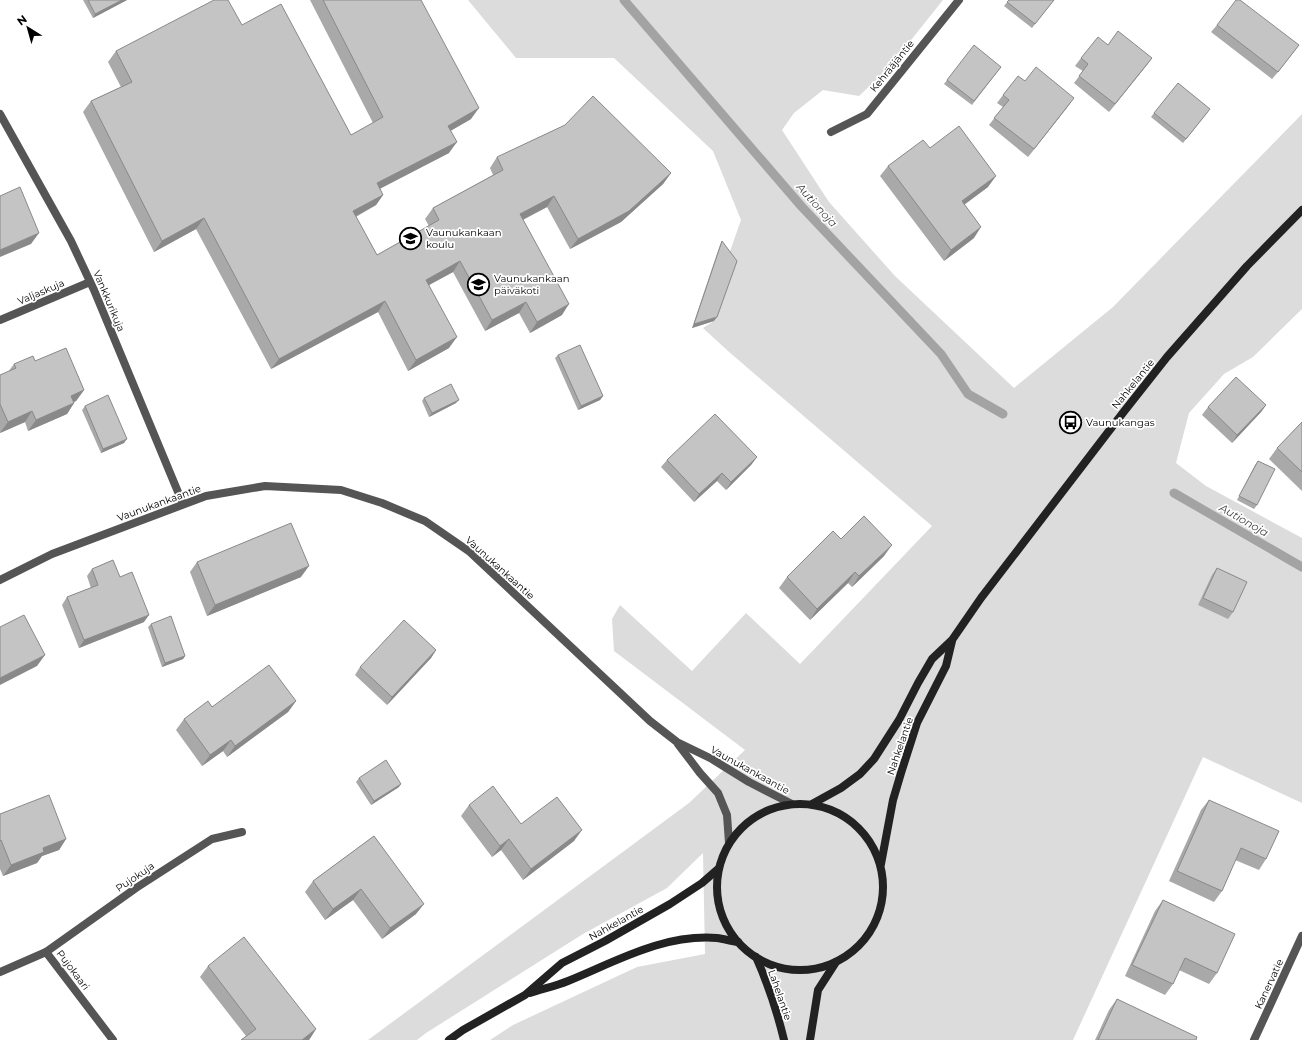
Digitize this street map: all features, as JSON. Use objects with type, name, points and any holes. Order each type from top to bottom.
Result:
[{"type":"main road","name":"Nahkelantie","points":[[812,804],[840,788],[860,774],[874,759],[899,720],[932,660],[952,640],[981,598],[1049,508],[1168,358],[1246,266],[1302,210]]},
{"type":"main road","name":"Nahkelantie","points":[[881,864],[893,800],[901,773],[917,723],[946,666],[952,640]]},
{"type":"main road","points":[[792,804],[812,804],[835,811],[849,819],[871,842],[881,864],[884,880],[882,905],[873,928],[857,948],[836,962],[820,968],[803,970],[787,969],[771,965],[756,957],[738,942],[727,926],[722,915],[717,889],[718,870],[729,843],[738,831],[750,821],[777,807],[792,804]]},
{"type":"main road","name":"Nahkelantie","points":[[525,995],[562,963],[605,941],[670,904],[702,883],[718,870]]},
{"type":"main road","name":"Nahkelantie","points":[[449,1040],[463,1030],[525,995],[567,981],[615,959],[640,950],[674,940],[696,938],[718,938],[738,942]]},
{"type":"main road","name":"Lahelantie","points":[[756,957],[770,991],[784,1040]]},
{"type":"main road","points":[[810,1040],[818,990],[836,962]]},
{"type":"street","name":"Kehrääjäntie","points":[[831,132],[867,114],[959,0]]},
{"type":"street","name":"Vankkurikuja","points":[[0,114],[72,241],[183,504]]},
{"type":"street","name":"Valjaskuja","points":[[0,320],[90,282]]},
{"type":"street","name":"Vaunukankaantie","points":[[0,580],[52,554],[206,496],[265,486],[341,490],[382,503],[425,521],[470,552],[644,716],[677,742],[712,759],[749,782],[792,804]]},
{"type":"street","name":"Vaunukankaantie","points":[[677,742],[718,793],[727,816],[729,843]]},
{"type":"street","name":"Pujokuja","points":[[46,952],[136,888],[212,839],[242,832]]},
{"type":"street","name":"Kanervatie","points":[[1254,1040],[1302,936]]},
{"type":"street","name":"Pujokaari","points":[[0,972],[46,952],[114,1040]]},
{"type":"shaded area","points":[[468,0],[943,0],[887,70],[859,96],[823,90],[794,113],[782,130],[829,202],[895,276],[1014,388],[1113,307],[1302,114],[1302,309],[1253,357],[1224,374],[1189,413],[1176,463],[1206,486],[1302,538],[1302,803],[1203,757],[1073,1040],[490,1040],[513,1025],[637,967],[705,954],[703,853],[667,888],[583,934],[417,1040],[368,1040],[689,803],[745,750],[614,651],[612,619],[620,605],[692,671],[746,613],[800,664],[932,526],[703,328],[714,321],[728,257],[741,220],[713,151],[614,58],[516,58]]},
{"type":"building","points":[[88,0],[122,0],[95,14]]},
{"type":"building","points":[[214,0],[228,0],[242,25],[281,4],[351,135],[383,117],[323,0],[421,0],[479,108],[448,126],[457,142],[377,183],[383,195],[353,211],[377,255],[439,220],[433,208],[503,170],[497,157],[565,125],[593,96],[671,173],[629,211],[578,239],[554,196],[520,214],[569,304],[537,322],[526,302],[492,320],[460,261],[426,280],[457,337],[416,360],[385,301],[279,359],[204,218],[162,241],[91,101],[132,82],[116,51]]},
{"type":"building","points":[[1009,0],[1054,0],[1035,24],[1007,2]]},
{"type":"building","points":[[1236,0],[1240,0],[1299,45],[1278,72],[1217,25]]},
{"type":"building","points":[[1118,31],[1152,58],[1115,104],[1079,76],[1088,64],[1081,58],[1098,37],[1108,45]]},
{"type":"building","points":[[974,45],[1001,67],[974,101],[947,80]]},
{"type":"building","points":[[1036,67],[1074,98],[1034,149],[994,118],[1009,100],[1003,95],[1018,76],[1025,81]]},
{"type":"building","points":[[1178,83],[1210,109],[1186,139],[1154,113]]},
{"type":"building","points":[[959,126],[996,176],[962,201],[981,227],[951,250],[888,166],[923,140],[930,148]]},
{"type":"building","points":[[20,187],[39,233],[0,250],[0,196]]},
{"type":"building","points":[[722,241],[737,261],[717,317],[694,324]]},
{"type":"building","points":[[580,345],[603,396],[581,406],[558,355]]},
{"type":"building","points":[[66,348],[84,390],[71,396],[74,403],[36,420],[32,411],[8,422],[0,404],[0,375],[16,368],[14,364],[33,356],[35,361]]},
{"type":"building","points":[[1236,377],[1266,405],[1237,435],[1208,407]]},
{"type":"building","points":[[451,384],[459,400],[432,413],[424,398]]},
{"type":"building","points":[[108,395],[127,439],[103,449],[85,406]]},
{"type":"building","points":[[715,414],[757,457],[731,482],[722,473],[699,494],[667,460]]},
{"type":"building","points":[[1302,422],[1302,472],[1277,448]]},
{"type":"building","points":[[1258,461],[1275,469],[1257,505],[1239,496]]},
{"type":"building","points":[[864,516],[892,545],[859,576],[855,572],[817,609],[787,577],[833,531],[841,539]]},
{"type":"building","points":[[291,523],[309,566],[215,605],[197,562]]},
{"type":"building","points":[[113,560],[120,577],[132,572],[149,615],[84,640],[67,597],[98,585],[92,569]]},
{"type":"building","points":[[1217,568],[1247,582],[1233,612],[1203,598]]},
{"type":"building","points":[[24,615],[45,655],[0,678],[0,627]]},
{"type":"building","points":[[171,616],[185,656],[165,663],[151,624]]},
{"type":"building","points":[[404,620],[436,650],[392,697],[360,667]]},
{"type":"building","points":[[269,665],[296,701],[235,746],[231,740],[210,755],[184,719],[208,701],[212,707]]},
{"type":"building","points":[[386,760],[401,784],[374,801],[359,778]]},
{"type":"building","points":[[493,786],[521,824],[557,797],[582,830],[531,869],[509,839],[500,846],[469,805]]},
{"type":"building","points":[[49,795],[66,839],[43,848],[44,852],[11,865],[1,840],[0,841],[0,814]]},
{"type":"building","points":[[1209,800],[1279,831],[1266,859],[1241,848],[1222,891],[1177,871]]},
{"type":"building","points":[[374,836],[424,904],[390,928],[361,889],[333,909],[313,881]]},
{"type":"building","points":[[1163,900],[1235,934],[1217,973],[1185,958],[1173,984],[1132,965]]},
{"type":"building","points":[[244,937],[316,1029],[302,1040],[241,1040],[256,1029],[208,966]]},
{"type":"building","points":[[1117,999],[1197,1037],[1196,1040],[1098,1040]]},
{"type":"waterway","name":"Autionoja","points":[[624,0],[802,207],[941,354],[968,394],[1003,414]]},
{"type":"waterway","name":"Autionoja","points":[[1174,493],[1302,567]]},
{"type":"place","name":"Vaunukankaan koulu","points":[[410,238]]},
{"type":"place","name":"Vaunukankaan päiväkoti","points":[[478,284]]},
{"type":"place","name":"Vaunukangas","points":[[1071,422]]}]
